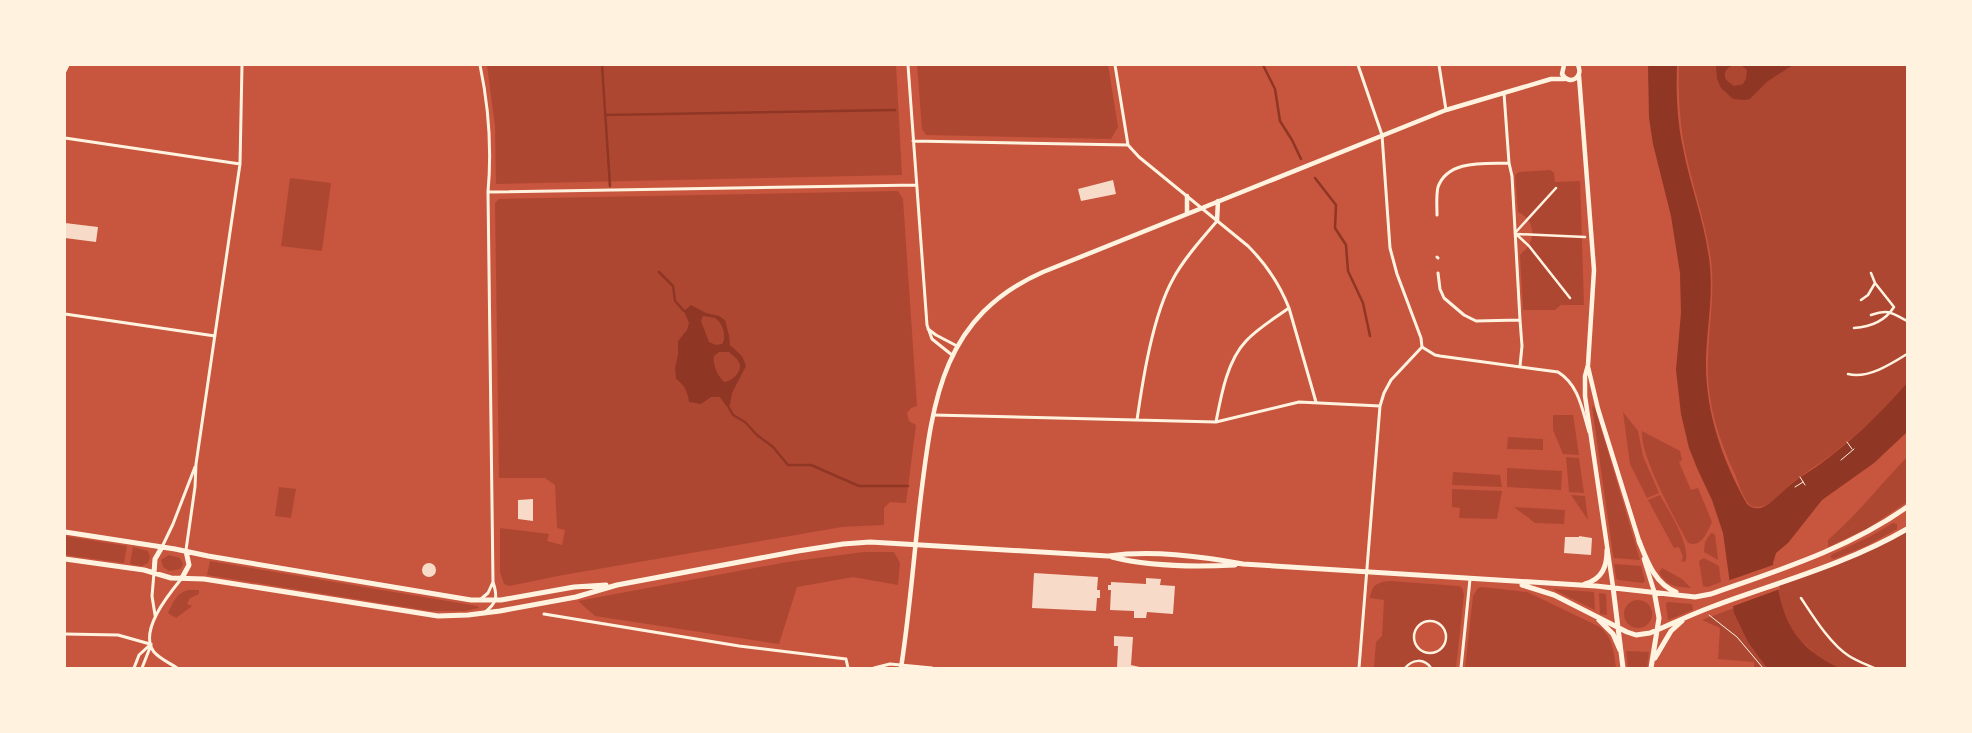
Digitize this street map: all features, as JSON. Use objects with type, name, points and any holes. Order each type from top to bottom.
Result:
[{"type":"main road","points":[[1108,556],[1130,562],[1208,566],[1243,564],[1613,587],[1686,596],[1711,594],[1792,565],[1856,539],[1907,507]]},
{"type":"main road","points":[[1512,582],[1554,595],[1618,628],[1636,635],[1657,630],[1714,606],[1854,556],[1907,529]]},
{"type":"main road","points":[[65,532],[478,600],[496,600],[574,587],[617,585]]},
{"type":"main road","points":[[1639,541],[1660,583],[1668,589],[1686,596]]},
{"type":"main road","points":[[65,559],[154,573],[171,578],[238,584],[421,614],[452,616],[482,614],[576,597],[617,585],[834,545],[870,542],[1108,556],[1130,553],[1162,554],[1209,557],[1243,564]]},
{"type":"main road","points":[[154,573],[155,559],[162,547]]},
{"type":"main road","points":[[1577,585],[1591,582],[1600,577],[1605,568],[1607,550]]},
{"type":"main road","points":[[182,578],[189,565],[186,551]]},
{"type":"main road","points":[[1613,587],[1622,665]]},
{"type":"main road","points":[[1652,667],[1659,611],[1654,591]]},
{"type":"main road","points":[[1590,613],[1612,634],[1619,648],[1622,665]]},
{"type":"main road","points":[[1652,667],[1658,650],[1671,631],[1691,615]]},
{"type":"street","points":[[65,71],[68,65]]},
{"type":"street","points":[[186,551],[196,464],[240,164],[242,65]]},
{"type":"street","points":[[480,65],[488,105],[490,132],[488,192],[493,582],[496,600],[482,614]]},
{"type":"street","points":[[908,65],[928,328],[934,342],[952,355]]},
{"type":"street","points":[[1115,65],[1128,145],[1134,153],[1248,246],[1260,259],[1284,295],[1316,402]]},
{"type":"street","points":[[1358,65],[1382,135],[1390,248],[1397,274],[1421,338],[1422,347],[1435,356],[1552,370],[1565,376],[1578,394],[1589,433]]},
{"type":"street","points":[[1439,65],[1446,110]]},
{"type":"street","points":[[1551,79],[1562,71],[1564,65]]},
{"type":"street","points":[[1578,65],[1581,71],[1579,76],[1580,93],[1594,270],[1588,366],[1585,376],[1586,410],[1613,587]]},
{"type":"street","points":[[1562,71],[1565,79]]},
{"type":"street","points":[[901,666],[932,415],[942,378],[952,355],[985,310],[1024,280],[1382,135],[1446,110],[1551,79],[1572,80],[1579,76]]},
{"type":"street","points":[[1572,80],[1580,93]]},
{"type":"street","points":[[1504,93],[1509,163],[1512,176],[1522,346],[1520,366]]},
{"type":"street","points":[[65,138],[240,164]]},
{"type":"street","points":[[914,141],[1128,145]]},
{"type":"street","points":[[1437,215],[1438,188],[1445,177],[1455,169],[1476,164],[1509,163]]},
{"type":"street","points":[[488,192],[917,185]]},
{"type":"street","points":[[1515,234],[1556,188]]},
{"type":"street","points":[[1186,196],[1187,213]]},
{"type":"street","points":[[1137,420],[1147,361],[1165,295],[1178,270],[1217,221],[1218,201]]},
{"type":"street","points":[[1515,234],[1585,236]]},
{"type":"street","points":[[1515,234],[1529,246],[1570,298]]},
{"type":"street","points":[[1438,273],[1440,289],[1444,298],[1464,315],[1476,321],[1520,320]]},
{"type":"street","points":[[1854,328],[1873,325],[1891,312],[1894,307],[1875,283],[1871,273]]},
{"type":"street","points":[[1861,300],[1868,295],[1875,283]]},
{"type":"street","points":[[1216,422],[1232,364],[1240,348],[1247,340],[1289,308]]},
{"type":"street","points":[[1871,315],[1882,311],[1891,312],[1907,321]]},
{"type":"street","points":[[65,314],[215,336]]},
{"type":"street","points":[[928,328],[936,335],[957,346]]},
{"type":"street","points":[[1359,668],[1380,406],[1391,380],[1422,347]]},
{"type":"street","points":[[1848,374],[1871,372],[1907,354]]},
{"type":"street","points":[[1588,366],[1598,409],[1654,591]]},
{"type":"street","points":[[932,415],[1216,422],[1299,402],[1380,406]]},
{"type":"street","points":[[1586,410],[1591,402],[1598,409]]},
{"type":"street","points":[[162,547],[196,464]]},
{"type":"street","points":[[154,573],[152,596],[155,615],[150,638],[151,644],[157,654],[177,668]]},
{"type":"street","points":[[155,615],[182,578]]},
{"type":"street","points":[[1461,668],[1470,579]]},
{"type":"street","points":[[478,600],[488,593],[493,582]]},
{"type":"street","points":[[1801,598],[1839,648],[1847,655],[1874,668]]},
{"type":"street","points":[[544,614],[748,647],[846,659],[848,668]]},
{"type":"street","points":[[1431,621],[1443,628],[1446,638],[1440,649],[1429,653],[1418,649],[1414,637],[1418,626],[1431,621]]},
{"type":"street","points":[[65,634],[118,635],[151,644]]},
{"type":"street","points":[[134,668],[139,655],[151,644]]},
{"type":"street","points":[[142,668],[151,644]]},
{"type":"street","points":[[1405,668],[1410,663],[1418,660],[1426,663],[1431,668]]},
{"type":"street","points":[[874,668],[886,664],[932,668]]},
{"type":"path","points":[[1841,460],[1854,449],[1847,442]]},
{"type":"path","points":[[1800,478],[1805,484]]},
{"type":"path","points":[[1795,487],[1803,482]]},
{"type":"path","points":[[1709,615],[1736,637],[1763,668]]},
{"type":"shaded area","points":[[487,65],[896,65],[902,175],[496,184],[495,126]]},
{"type":"shaded area","points":[[917,65],[1108,65],[1118,127],[1111,139],[926,135],[922,129]]},
{"type":"shaded area","points":[[1648,65],[1677,65],[1679,128],[1709,258],[1711,297],[1706,360],[1708,398],[1723,453],[1747,504],[1755,508],[1761,508],[1770,503],[1853,438],[1907,383],[1907,432],[1874,463],[1822,500],[1788,543],[1776,553],[1773,563],[1780,598],[1790,626],[1808,648],[1839,668],[1767,668],[1748,642],[1734,613],[1723,533],[1712,500],[1689,448],[1681,414],[1676,370],[1681,313],[1680,273],[1671,216],[1653,144],[1649,118]]},
{"type":"shaded area","points":[[1679,65],[1907,65],[1907,383],[1850,440],[1763,506],[1751,506],[1743,495],[1722,445],[1711,403],[1708,373],[1712,297],[1711,260],[1681,127]]},
{"type":"shaded area","points":[[1716,65],[1734,65],[1727,69],[1725,75],[1726,80],[1734,86],[1743,84],[1746,79],[1747,70],[1741,65],[1793,65],[1768,81],[1750,99],[1745,100],[1733,99],[1721,88],[1717,79]]},
{"type":"shaded area","points":[[1550,170],[1554,173],[1555,182],[1580,181],[1584,305],[1561,305],[1555,310],[1523,310],[1520,255],[1531,241],[1532,231],[1529,222],[1518,212],[1515,175],[1519,172]]},
{"type":"shaded area","points":[[290,178],[331,183],[322,251],[281,246]]},
{"type":"shaded area","points":[[898,191],[903,199],[917,406],[911,408],[907,413],[909,421],[916,425],[906,503],[890,502],[884,508],[884,525],[842,527],[509,586],[504,584],[500,572],[500,528],[549,534],[547,541],[562,545],[565,530],[557,528],[555,485],[545,478],[499,478],[495,203],[499,199]]},
{"type":"shaded area","points":[[691,305],[725,320],[730,345],[742,356],[746,366],[732,393],[730,405],[726,406],[720,397],[711,397],[701,404],[689,402],[685,389],[676,379],[675,368],[678,355],[678,341],[687,330],[689,323],[684,311]],"holes":[[[703,316],[718,320],[724,334],[722,344],[716,345],[709,342],[701,321]],[[719,352],[729,352],[737,359],[740,365],[736,376],[725,382],[718,374],[714,362],[714,356]]]},
{"type":"shaded area","points":[[1592,406],[1595,408],[1640,560],[1614,558],[1613,555]]},
{"type":"shaded area","points":[[1623,412],[1638,431],[1643,456],[1659,493],[1647,498],[1630,464]]},
{"type":"shaded area","points":[[1553,415],[1573,415],[1579,455],[1563,454],[1553,430]]},
{"type":"shaded area","points":[[1642,431],[1680,451],[1682,460],[1679,462],[1691,490],[1698,488],[1712,522],[1706,534],[1697,543],[1688,543],[1667,504],[1646,455]]},
{"type":"shaded area","points":[[1508,437],[1543,439],[1543,450],[1507,449]]},
{"type":"shaded area","points":[[1566,457],[1579,458],[1584,493],[1569,492]]},
{"type":"shaded area","points":[[1907,457],[1907,502],[1868,528],[1828,547],[1828,540],[1859,510]]},
{"type":"shaded area","points":[[1507,468],[1562,471],[1561,490],[1507,487]]},
{"type":"shaded area","points":[[1453,472],[1500,475],[1502,487],[1452,485]]},
{"type":"shaded area","points":[[279,487],[296,489],[291,518],[275,516]]},
{"type":"shaded area","points":[[1452,489],[1502,491],[1497,519],[1459,518],[1460,508],[1452,507]]},
{"type":"shaded area","points":[[1571,495],[1585,496],[1588,520]]},
{"type":"shaded area","points":[[1660,495],[1683,538],[1686,556],[1685,563],[1684,561],[1681,562],[1683,557],[1679,547],[1674,548],[1648,500]]},
{"type":"shaded area","points":[[1514,507],[1565,510],[1564,524],[1535,523]]},
{"type":"shaded area","points":[[1893,523],[1897,524],[1897,529],[1866,546],[1834,559],[1831,558],[1831,555]]},
{"type":"shaded area","points":[[1907,529],[1907,668],[1839,668],[1820,658],[1798,638],[1791,628],[1780,604],[1777,584],[1830,565]]},
{"type":"shaded area","points":[[1711,533],[1715,534],[1718,560],[1704,552],[1705,542]]},
{"type":"shaded area","points":[[65,536],[127,546],[124,563],[65,555]]},
{"type":"shaded area","points":[[133,547],[148,551],[150,557],[148,563],[142,566],[130,564]]},
{"type":"shaded area","points":[[864,552],[894,552],[900,563],[898,585],[853,577],[797,587],[779,644],[595,616],[578,601],[787,562]]},
{"type":"shaded area","points":[[169,555],[180,558],[183,564],[180,569],[169,571],[163,567],[161,560]]},
{"type":"shaded area","points":[[1704,558],[1719,566],[1721,582],[1708,587],[1703,586],[1699,561]]},
{"type":"shaded area","points":[[210,561],[477,606],[479,608],[464,611],[430,611],[207,575]]},
{"type":"shaded area","points":[[1614,564],[1641,566],[1645,581],[1643,583],[1618,580]]},
{"type":"shaded area","points":[[1662,568],[1682,579],[1691,588],[1668,583],[1659,572]]},
{"type":"shaded area","points":[[1385,581],[1459,586],[1462,588],[1464,595],[1456,668],[1431,668],[1429,665],[1418,661],[1405,668],[1374,668],[1376,642],[1382,636],[1384,600],[1370,598],[1374,587],[1378,583]],"holes":[[[1426,622],[1437,623],[1445,633],[1443,646],[1433,653],[1420,650],[1415,643],[1416,629]]]},
{"type":"shaded area","points":[[1478,588],[1527,592],[1600,627],[1610,641],[1616,668],[1465,668],[1473,596]]},
{"type":"shaded area","points":[[188,590],[199,590],[199,594],[190,598],[187,604],[192,606],[176,618],[168,613],[178,596]]},
{"type":"shaded area","points":[[1554,590],[1594,592],[1595,610]]},
{"type":"shaded area","points":[[1599,593],[1606,594],[1607,615],[1600,614]]},
{"type":"shaded area","points":[[1638,600],[1648,604],[1652,614],[1648,624],[1638,628],[1628,624],[1624,614],[1628,604]]},
{"type":"shaded area","points":[[1667,602],[1692,604],[1693,610],[1668,620]]},
{"type":"shaded area","points":[[1734,608],[1769,668],[1754,668],[1754,662],[1718,659],[1720,628],[1702,620]]},
{"type":"shaded area","points":[[1626,651],[1649,652],[1647,668],[1628,668]]},
{"type":"pier","points":[[1776,564],[1780,589],[1731,607],[1727,581]]},
{"type":"building","points":[[1113,180],[1116,194],[1081,201],[1078,189]]},
{"type":"building","points":[[65,223],[98,227],[96,242],[65,238]]},
{"type":"building","points":[[533,499],[533,521],[518,519],[518,500]]},
{"type":"building","points":[[1579,536],[1592,538],[1591,555],[1564,553],[1565,537]]},
{"type":"building","points":[[426,563],[432,563],[436,570],[432,577],[426,577],[422,573],[422,567]]},
{"type":"building","points":[[1034,573],[1098,577],[1097,590],[1100,590],[1100,598],[1097,598],[1096,611],[1032,608]]},
{"type":"building","points":[[1146,578],[1161,579],[1160,585],[1175,586],[1173,614],[1147,612],[1146,618],[1134,618],[1134,611],[1110,610],[1111,590],[1108,590],[1108,585],[1111,585],[1111,582],[1146,584]]},
{"type":"building","points":[[1114,636],[1133,637],[1131,665],[1144,668],[1117,668],[1118,646],[1114,646]]},
{"type":"waterway","points":[[602,65],[610,186]]},
{"type":"waterway","points":[[1263,65],[1275,89],[1280,121],[1301,159]]},
{"type":"waterway","points":[[605,115],[895,110]]},
{"type":"waterway","points":[[1315,178],[1336,205],[1335,228],[1346,245],[1348,271],[1363,303],[1370,336]]},
{"type":"waterway","points":[[659,272],[673,286],[675,301],[684,311]]},
{"type":"waterway","points":[[728,406],[733,415],[745,422],[757,435],[773,447],[788,465],[811,465],[859,486],[908,486]]}]
